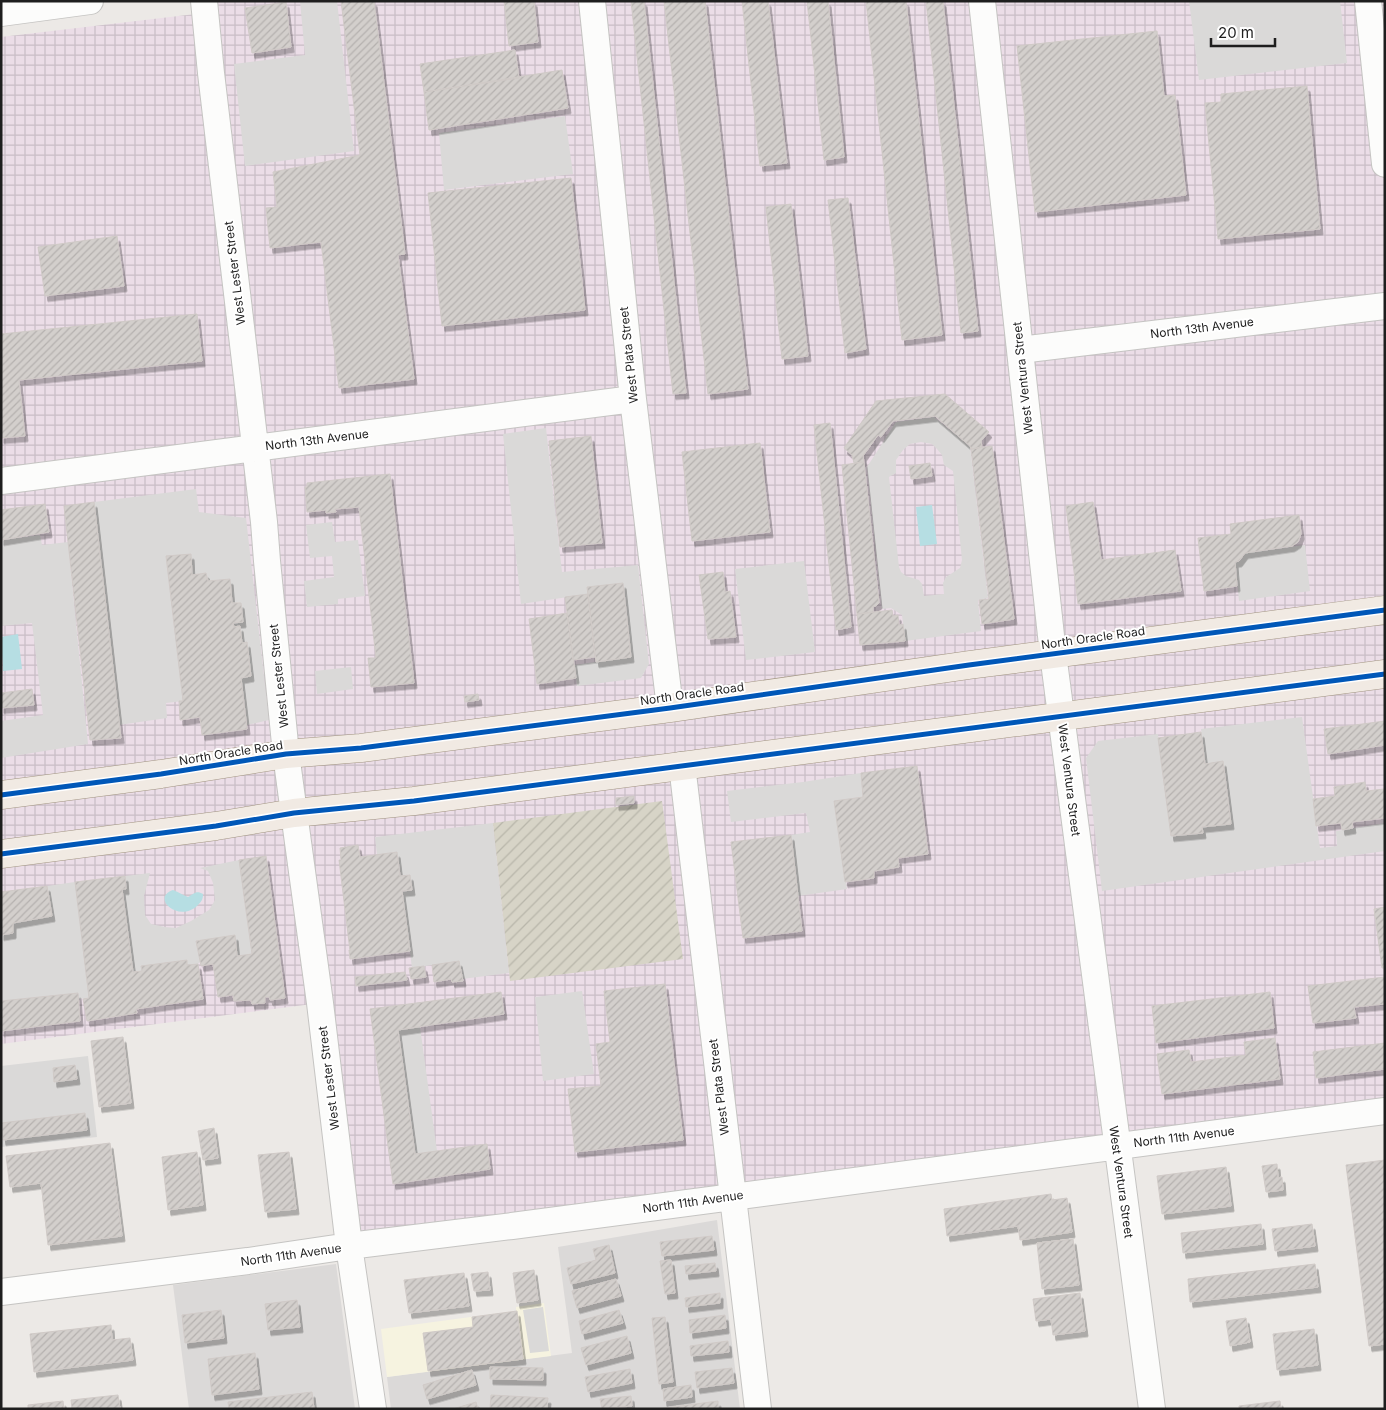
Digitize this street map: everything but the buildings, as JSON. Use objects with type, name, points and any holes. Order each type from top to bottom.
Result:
[{"type":"main road","name":"North Oracle Road","points":[[1,794],[160,774],[286,754],[361,748],[670,708],[1385,610]]},
{"type":"main road","points":[[1,854],[216,826],[294,813],[414,801],[1385,674]]},
{"type":"street","points":[[1,13],[90,1]]},
{"type":"street","name":"West Lester Street","points":[[204,1],[256,447],[286,754],[319,995],[349,1246],[374,1409]]},
{"type":"street","name":"West Plata Street","points":[[592,1],[634,399],[670,708]]},
{"type":"street","name":"West Ventura Street","points":[[982,1],[1060,716],[1152,1409]]},
{"type":"street","points":[[1368,1],[1385,164]]},
{"type":"street","name":"North 13th Avenue","points":[[1020,350],[1385,306]]},
{"type":"street","name":"North 13th Avenue","points":[[1,481],[634,399]]},
{"type":"street","name":"West Plata Street","points":[[682,765],[758,1409]]},
{"type":"street","name":"North 11th Avenue","points":[[1,1292],[1385,1111]]},
{"type":"shaded area","points":[[204,1],[1385,1],[1385,1111],[349,1246],[320,1003],[1,1044],[1,37],[204,13]]},
{"type":"shaded area","points":[[300,1],[337,1],[354,151],[245,166],[234,64],[305,55]]},
{"type":"shaded area","points":[[1189,1],[1340,1],[1347,63],[1199,80]]},
{"type":"shaded area","points":[[565,116],[573,174],[444,190],[439,133]]},
{"type":"shaded area","points":[[934,417],[970,446],[988,598],[978,600],[981,631],[905,641],[902,615],[891,608],[882,609],[867,467],[896,422]],"holes":[[[921,442],[932,444],[942,455],[944,465],[953,471],[962,560],[960,568],[946,577],[943,583],[944,594],[924,596],[922,584],[919,580],[906,576],[899,567],[889,477],[896,473],[896,460],[910,444]]]},
{"type":"shaded area","points":[[546,428],[562,572],[638,565],[649,664],[641,678],[577,686],[574,665],[631,657],[623,583],[587,587],[588,594],[521,604],[503,434]]},
{"type":"shaded area","points":[[196,489],[199,512],[246,518],[269,720],[247,725],[241,678],[251,676],[247,643],[242,643],[240,626],[234,627],[233,623],[243,622],[241,603],[232,603],[230,579],[208,581],[206,573],[192,575],[190,554],[166,556],[183,701],[166,703],[167,718],[119,725],[94,502]]},
{"type":"shaded area","points":[[332,522],[335,542],[358,540],[365,596],[338,599],[338,604],[307,607],[304,581],[334,577],[332,556],[310,558],[306,525]]},
{"type":"shaded area","points":[[40,535],[42,545],[68,542],[88,744],[1,758],[1,721],[43,715],[32,623],[1,626],[1,540]]},
{"type":"shaded area","points":[[1305,545],[1310,591],[1239,601],[1235,562],[1240,561],[1245,553]]},
{"type":"shaded area","points":[[804,561],[815,652],[746,660],[735,569]]},
{"type":"shaded area","points":[[351,667],[353,689],[317,694],[315,671]]},
{"type":"shaded area","points":[[1302,717],[1320,848],[1337,846],[1336,831],[1385,823],[1385,851],[1102,891],[1086,758],[1098,741],[1158,734],[1171,836],[1202,833],[1202,827],[1231,823],[1223,762],[1205,764],[1201,729]]},
{"type":"shaded area","points":[[861,773],[863,797],[835,801],[847,889],[798,896],[791,835],[810,832],[806,813],[731,822],[727,791]]},
{"type":"shaded area","points":[[662,801],[683,959],[510,981],[493,823]]},
{"type":"shaded area","points":[[493,823],[509,973],[462,979],[459,961],[412,968],[402,891],[412,890],[410,875],[400,876],[397,852],[377,855],[375,837]]},
{"type":"shaded area","points":[[239,860],[252,954],[237,956],[235,936],[196,941],[200,962],[198,964],[187,965],[186,960],[142,966],[142,971],[133,972],[122,889],[126,889],[125,876],[150,873],[144,896],[145,915],[151,924],[176,928],[209,910],[215,900],[213,883],[208,871],[200,868]]},
{"type":"shaded area","points":[[75,882],[89,998],[79,999],[78,993],[1,1001],[1,935],[13,933],[13,923],[52,916],[47,886]]},
{"type":"shaded area","points":[[582,991],[594,1074],[543,1081],[535,997]]},
{"type":"shaded area","points":[[420,1027],[437,1151],[415,1154],[398,1030]]},
{"type":"shaded area","points":[[88,1056],[97,1137],[1,1147],[1,1066]]},
{"type":"shaded area","points":[[717,1220],[740,1409],[391,1409],[387,1377],[572,1353],[558,1247]]},
{"type":"shaded area","points":[[336,1264],[355,1409],[189,1409],[173,1285]]},
{"type":"shaded area","points":[[544,1303],[551,1356],[387,1377],[381,1329],[516,1311],[516,1307]]},
{"type":"shaded area","points":[[543,1307],[549,1351],[530,1353],[523,1310]]},
{"type":"water","points":[[932,505],[937,544],[920,546],[916,507]]},
{"type":"water","points":[[18,634],[22,669],[3,671],[1,637]]},
{"type":"water","points":[[173,890],[188,897],[199,892],[203,894],[202,899],[191,910],[176,911],[170,908],[165,898]]},
{"type":"cycle path","points":[[1,795],[161,774],[286,754],[361,748],[670,708],[969,665],[1385,610]]},
{"type":"cycle path","points":[[1,854],[216,826],[294,813],[414,801],[1385,674]]}]
